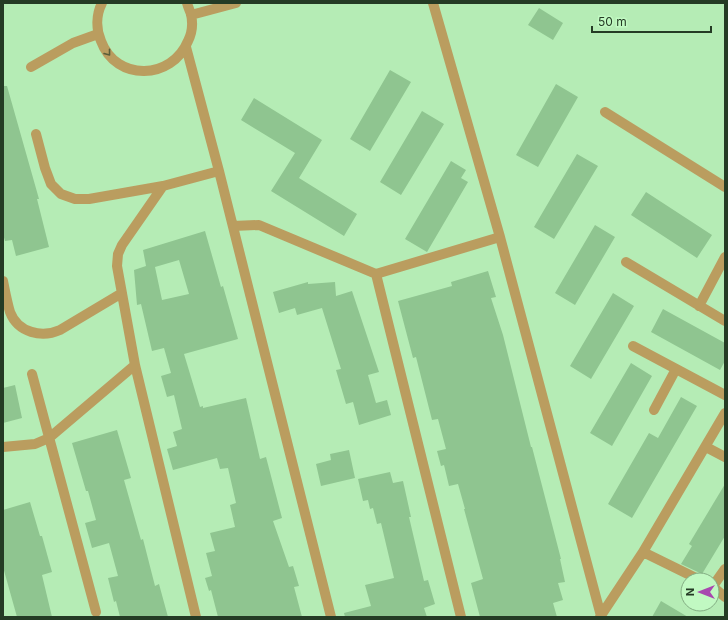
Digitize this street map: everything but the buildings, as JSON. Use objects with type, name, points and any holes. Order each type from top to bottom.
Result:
[{"type":"street","points":[[101,3],[97,24],[98,34],[104,48],[112,59],[124,67],[138,71],[152,71],[166,67],[177,59],[186,47],[192,26],[191,15],[187,3]]},
{"type":"street","points":[[191,15],[236,3]]},
{"type":"street","points":[[433,3],[500,237],[601,616]]},
{"type":"street","points":[[31,67],[73,43],[98,34]]},
{"type":"street","points":[[186,47],[233,226],[331,617]]},
{"type":"street","points":[[605,112],[725,187]]},
{"type":"street","points":[[36,134],[45,168],[52,184],[61,194],[75,199],[89,199],[163,186],[219,171]]},
{"type":"street","points":[[163,186],[122,245],[118,254],[117,266],[135,365],[196,617]]},
{"type":"street","points":[[233,226],[259,225],[376,274],[500,237]]},
{"type":"street","points":[[699,306],[725,257]]},
{"type":"street","points":[[626,262],[725,321]]},
{"type":"street","points":[[376,274],[461,617]]},
{"type":"street","points":[[3,281],[10,312],[14,319],[24,329],[38,334],[52,334],[122,293]]},
{"type":"street","points":[[633,346],[725,395]]},
{"type":"street","points":[[3,447],[35,444],[49,438],[135,365]]},
{"type":"street","points":[[654,410],[676,369]]},
{"type":"street","points":[[32,374],[96,612]]},
{"type":"street","points":[[601,616],[643,552],[725,413]]},
{"type":"street","points":[[706,447],[725,457]]},
{"type":"street","points":[[643,552],[684,572]]}]
